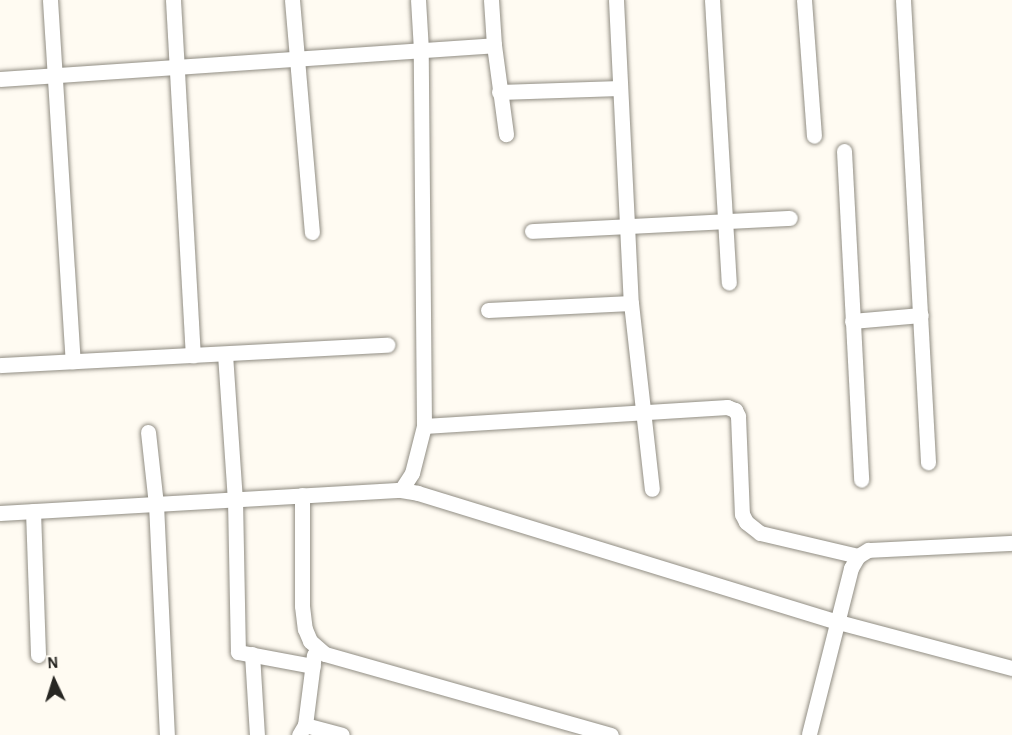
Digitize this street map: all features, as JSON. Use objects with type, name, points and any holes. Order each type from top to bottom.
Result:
[{"type":"street","points":[[50,0],[73,361]]},
{"type":"street","points":[[173,0],[193,355]]},
{"type":"street","points":[[292,0],[312,232]]},
{"type":"street","points":[[401,490],[412,472],[424,426],[421,50],[418,0]]},
{"type":"street","points":[[491,0],[494,45],[506,134]]},
{"type":"street","points":[[616,0],[631,303],[645,410],[652,489]]},
{"type":"street","points":[[712,0],[729,282]]},
{"type":"street","points":[[804,0],[813,136]]},
{"type":"street","points":[[903,0],[928,462]]},
{"type":"street","points":[[0,79],[177,65],[494,45]]},
{"type":"street","points":[[500,92],[620,88]]},
{"type":"street","points":[[844,150],[861,480]]},
{"type":"street","points":[[532,231],[790,218]]},
{"type":"street","points":[[488,310],[631,303]]},
{"type":"street","points":[[852,321],[921,315]]},
{"type":"street","points":[[0,365],[387,345]]},
{"type":"street","points":[[225,354],[235,499],[238,652],[313,666]]},
{"type":"street","points":[[424,426],[727,406],[735,410],[738,416],[742,514],[746,522],[760,533],[858,556]]},
{"type":"street","points":[[148,432],[156,504],[167,735]]},
{"type":"street","points":[[0,513],[401,490],[434,497],[838,622],[1012,669]]},
{"type":"street","points":[[302,495],[302,606],[305,629],[310,641],[325,654],[611,735]]},
{"type":"street","points":[[33,511],[38,655]]},
{"type":"street","points":[[809,734],[850,568],[858,556],[868,550],[1012,543]]},
{"type":"street","points":[[316,646],[302,730],[342,735]]},
{"type":"street","points":[[252,654],[257,735]]}]
